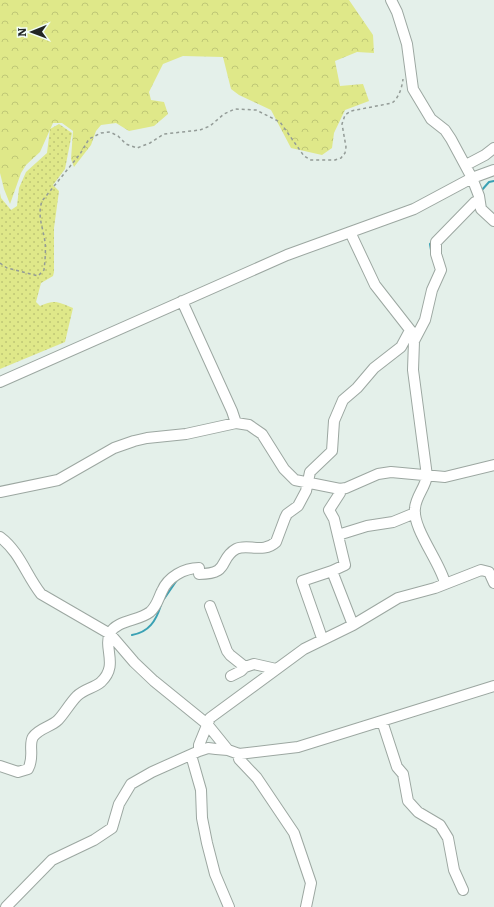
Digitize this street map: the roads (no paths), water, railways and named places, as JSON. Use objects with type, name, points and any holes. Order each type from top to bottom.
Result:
[{"type":"street","points":[[391,0],[397,12],[407,44],[414,89],[431,119],[445,130],[451,139],[472,178],[481,209],[486,216],[494,221]]},
{"type":"street","points":[[466,165],[485,155],[494,148]]},
{"type":"street","points":[[0,382],[287,255],[414,209],[472,178],[494,170]]},
{"type":"street","points":[[445,583],[443,576],[424,540],[414,513],[415,506],[426,485],[427,476],[412,353],[414,333],[425,320],[432,290],[441,270],[436,254],[436,242],[475,202],[478,196]]},
{"type":"street","points":[[350,232],[375,285],[414,333]]},
{"type":"street","points":[[182,302],[232,411],[236,423]]},
{"type":"street","points":[[0,766],[18,772],[28,769],[33,756],[32,739],[37,733],[57,721],[77,696],[101,682],[105,676],[111,661],[108,647],[110,634],[120,625],[140,618],[153,609],[166,585],[177,575],[191,568],[199,568],[199,574],[212,574],[216,572],[237,548],[255,549],[273,544],[287,514],[298,506],[306,491],[314,466],[332,451],[334,421],[343,400],[374,368],[401,347],[408,334],[414,333]]},
{"type":"street","points":[[0,492],[58,480],[114,448],[134,441],[147,438],[186,434],[236,423],[249,425],[256,428],[262,434],[289,476],[295,480],[340,489],[346,488],[378,474],[391,472],[427,476],[456,476],[494,465]]},
{"type":"street","points":[[322,638],[302,581],[332,572],[345,565],[334,519],[329,510],[340,492],[340,489]]},
{"type":"street","points":[[338,535],[367,526],[393,522],[414,513]]},
{"type":"street","points":[[0,537],[10,544],[17,553],[33,584],[41,594],[110,634],[134,662],[154,681],[207,724],[228,750]]},
{"type":"street","points":[[229,907],[215,874],[202,818],[201,790],[195,753],[207,724],[219,710],[304,649],[322,638],[353,625],[398,598],[435,588],[445,583],[485,570],[489,572],[494,583]]},
{"type":"street","points":[[332,572],[353,625]]},
{"type":"street","points":[[210,606],[227,651],[230,656],[245,667]]},
{"type":"street","points":[[231,676],[242,671],[245,667],[254,664],[276,669]]},
{"type":"street","points":[[6,907],[52,860],[94,840],[112,828],[119,804],[131,784],[152,772],[208,748],[228,750],[239,754],[298,748],[382,720],[494,686]]},
{"type":"street","points":[[382,720],[397,766],[403,774],[408,801],[418,812],[440,825],[448,838],[454,870],[463,890]]},
{"type":"street","points":[[239,754],[239,759],[257,778],[294,833],[310,883],[306,907]]},
{"type":"waterway","points":[[481,191],[489,182],[494,181]]},
{"type":"waterway","points":[[431,250],[430,244],[432,242]]},
{"type":"waterway","points":[[336,452],[337,438]]},
{"type":"waterway","points":[[164,599],[177,580]]},
{"type":"waterway","points":[[132,635],[138,634],[151,625],[157,616],[161,605]]}]
